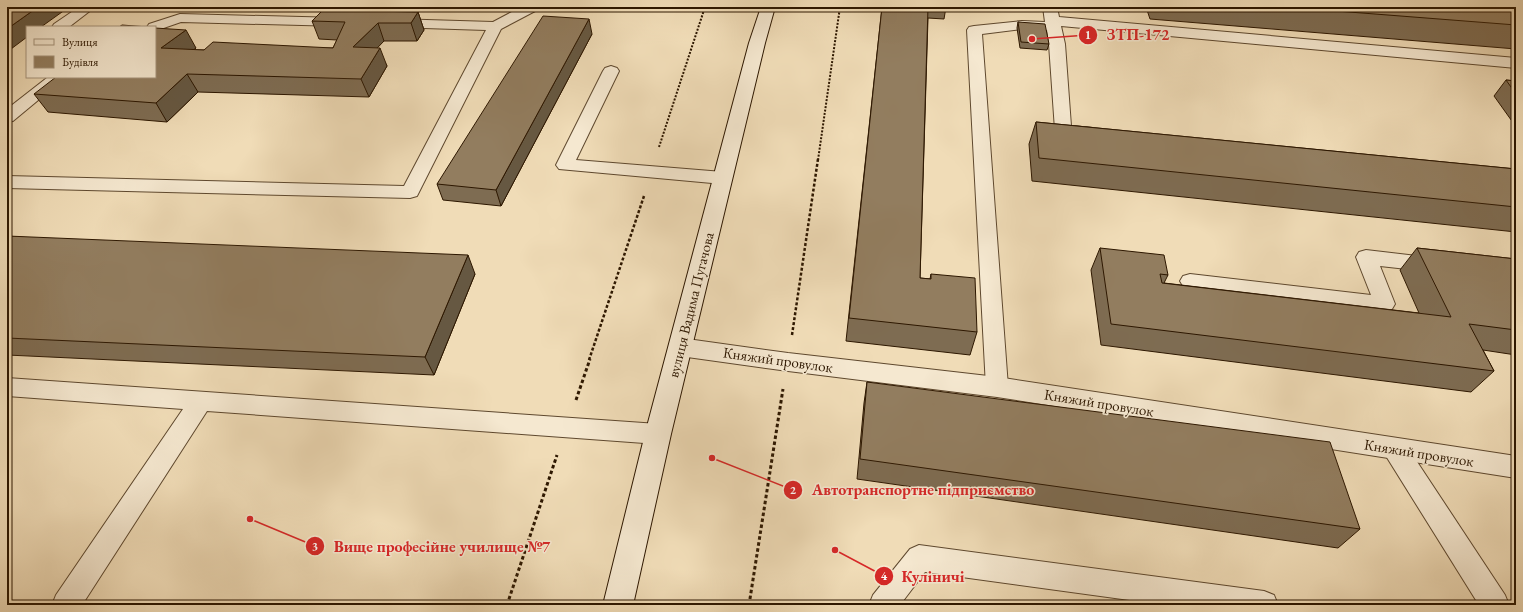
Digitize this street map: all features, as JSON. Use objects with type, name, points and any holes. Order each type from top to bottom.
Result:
[{"type":"street","name":"вулиця Вадима Пугачова","points":[[618,605],[658,434],[756,44],[768,7]]},
{"type":"street","name":"Княжий провулок","points":[[680,347],[788,362],[997,387],[1516,467]]},
{"type":"lane","points":[[60,26],[88,7]]},
{"type":"lane","points":[[180,18],[192,7]]},
{"type":"lane","points":[[377,23],[495,26],[532,7]]},
{"type":"lane","points":[[156,26],[180,18],[353,22]]},
{"type":"lane","points":[[997,387],[974,30],[1022,25],[1052,18],[1516,63]]},
{"type":"lane","points":[[1052,18],[1057,44],[1063,130],[1103,134]]},
{"type":"lane","points":[[7,182],[410,192],[495,26]]},
{"type":"lane","points":[[611,71],[565,165],[723,178]]},
{"type":"lane","points":[[7,117],[57,78]]},
{"type":"lane","points":[[1190,281],[1385,304],[1366,257],[1453,267]]},
{"type":"lane","points":[[7,387],[658,434]]},
{"type":"lane","points":[[66,605],[200,401]]},
{"type":"lane","points":[[1395,449],[1495,605]]},
{"type":"lane","points":[[883,605],[919,558],[1264,605]]},
{"type":"path","points":[[508,605],[704,7]]},
{"type":"path","points":[[748,605],[788,362],[840,7]]},
{"type":"building","points":[[7,7],[38,7],[7,29]]},
{"type":"building","points":[[882,7],[928,7],[920,278],[931,279],[931,274],[975,278],[977,332],[849,318]]},
{"type":"building","points":[[1285,7],[1516,7],[1516,25]]},
{"type":"building","points":[[323,10],[418,12],[411,23],[378,23],[353,47],[380,48],[361,79],[187,74],[156,103],[34,94],[55,78],[156,78],[156,28],[186,30],[161,48],[204,50],[213,42],[333,48],[345,22],[312,21]]},
{"type":"building","points":[[543,16],[589,19],[496,190],[437,184]]},
{"type":"building","points":[[1018,22],[1045,24],[1049,44],[1021,42]]},
{"type":"building","points":[[1506,80],[1516,81],[1516,94]]},
{"type":"building","points":[[1036,122],[1516,169],[1516,207],[1039,158]]},
{"type":"building","points":[[7,236],[468,255],[425,357],[7,338]]},
{"type":"building","points":[[1100,248],[1164,255],[1168,275],[1160,274],[1162,283],[1451,317],[1417,248],[1516,259],[1516,330],[1469,324],[1494,371],[1111,324]]},
{"type":"building","points":[[867,382],[1330,442],[1360,529],[860,459]]},
{"type":"place","name":"ЗТП-172","points":[[1032,39]]},
{"type":"place","name":"Автотранспортне підприємство","points":[[712,458]]},
{"type":"place","name":"Вище професійне училище №7","points":[[250,519]]},
{"type":"place","name":"Куліничі","points":[[835,550]]}]
